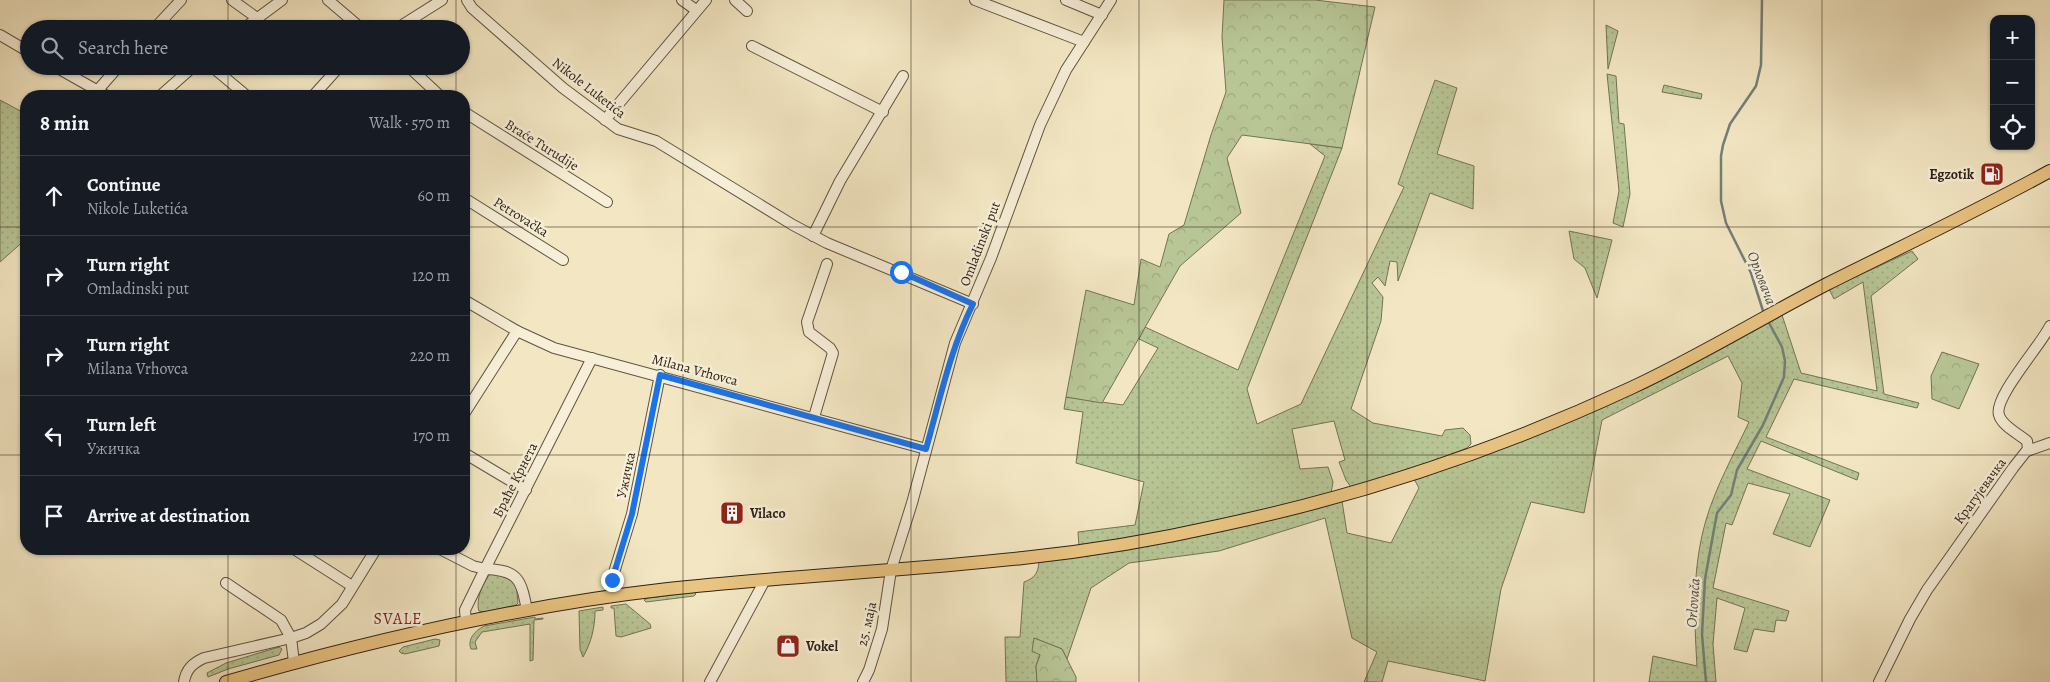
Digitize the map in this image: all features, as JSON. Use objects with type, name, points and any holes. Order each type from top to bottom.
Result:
[{"type":"main road","points":[[226,682],[354,647],[527,610],[630,594],[1089,550],[1219,526],[1313,504],[1463,457],[1634,387],[1784,307],[2050,172]]},
{"type":"street","points":[[162,20],[180,0]]},
{"type":"street","points":[[232,0],[257,18]]},
{"type":"street","points":[[254,20],[282,0]]},
{"type":"street","points":[[328,0],[351,20]]},
{"type":"street","points":[[410,20],[442,0]]},
{"type":"street","name":"Nikole Luketića","points":[[467,0],[472,8],[563,88],[618,129],[656,141],[813,236],[973,304]]},
{"type":"street","points":[[682,0],[696,10]]},
{"type":"street","points":[[605,120],[706,0]]},
{"type":"street","points":[[735,0],[747,11]]},
{"type":"street","points":[[975,0],[1084,42]]},
{"type":"street","points":[[1066,0],[1102,15]]},
{"type":"street","name":"Omladinski put","points":[[891,570],[912,503],[960,329],[973,304],[1040,126],[1066,70],[1111,0]]},
{"type":"street","points":[[0,36],[20,47]]},
{"type":"street","points":[[752,46],[883,112]]},
{"type":"street","points":[[70,75],[97,90],[111,75]]},
{"type":"street","points":[[167,90],[184,75]]},
{"type":"street","points":[[222,75],[240,90]]},
{"type":"street","points":[[318,90],[332,75]]},
{"type":"street","points":[[417,75],[432,90]]},
{"type":"street","points":[[813,236],[840,181],[903,76]]},
{"type":"street","name":"Braće Turudije","points":[[470,116],[606,202]]},
{"type":"street","name":"Petrovačka","points":[[470,202],[563,260]]},
{"type":"street","points":[[814,417],[833,353],[830,348],[809,332],[807,322],[827,264]]},
{"type":"street","name":"Milana Vrhovca","points":[[470,304],[517,331],[554,348],[660,375],[926,449]]},
{"type":"street","points":[[2050,326],[2005,392],[1998,407],[2002,421],[2028,443],[2027,451],[2050,443]]},
{"type":"street","points":[[470,405],[517,331]]},
{"type":"street","name":"Браће Крнета","points":[[466,622],[465,610],[592,358]]},
{"type":"street","name":"Ужичка","points":[[612,580],[632,514],[660,375]]},
{"type":"street","name":"Крагујевачка","points":[[1879,682],[1910,619],[1927,590],[2027,451]]},
{"type":"street","points":[[470,457],[526,490]]},
{"type":"street","points":[[303,555],[352,586]]},
{"type":"street","points":[[184,682],[189,668],[195,662],[204,658],[306,633],[334,613],[372,555]]},
{"type":"street","points":[[452,555],[473,566],[501,570],[515,575],[520,580],[527,610]]},
{"type":"street","name":"25. маја","points":[[863,682],[869,670],[882,629],[891,570]]},
{"type":"street","points":[[710,682],[764,580]]},
{"type":"street","points":[[226,583],[281,620],[291,638],[294,662]]},
{"type":"green space","points":[[1224,0],[1315,0],[1375,7],[1342,148],[1242,135],[1227,158],[1241,213],[1180,266],[1102,403],[1066,397],[1086,290],[1134,305],[1141,259],[1160,267],[1169,234],[1184,225],[1226,92],[1222,37]]},
{"type":"green space","points":[[1606,25],[1618,31],[1608,69]]},
{"type":"green space","points":[[1607,74],[1616,76],[1619,123],[1624,124],[1630,194],[1623,227],[1613,223],[1619,191]]},
{"type":"green space","points":[[1435,80],[1457,88],[1437,154],[1474,166],[1473,209],[1430,193],[1398,281],[1397,262],[1390,261],[1385,286],[1378,277],[1372,283],[1383,297],[1381,321],[1351,409],[1373,423],[1442,436],[1445,430],[1463,428],[1470,435],[1471,444],[1467,448],[1420,466],[1351,487],[1339,462],[1345,460],[1334,421],[1292,429],[1300,469],[1328,467],[1333,482],[1331,493],[1215,522],[1079,547],[1078,532],[1135,525],[1144,482],[1076,463],[1083,412],[1064,409],[1066,397],[1123,405],[1158,348],[1139,339],[1145,327],[1238,370],[1325,156],[1310,144],[1342,148],[1247,389],[1257,424],[1301,404],[1404,187],[1398,184]]},
{"type":"green space","points":[[1664,85],[1702,94],[1701,99],[1662,92]]},
{"type":"green space","points":[[0,100],[20,111],[20,244],[0,262]]},
{"type":"green space","points":[[1569,231],[1612,240],[1597,298],[1585,268],[1574,259]]},
{"type":"green space","points":[[1912,251],[1918,259],[1871,296],[1884,394],[1919,403],[1917,408],[1794,379],[1766,437],[1859,473],[1857,480],[1761,441],[1747,469],[1830,500],[1810,547],[1773,534],[1790,494],[1748,483],[1732,525],[1726,523],[1713,588],[1789,611],[1786,621],[1776,620],[1774,632],[1754,629],[1747,652],[1734,649],[1745,608],[1717,598],[1713,644],[1716,682],[1649,682],[1653,656],[1697,666],[1695,593],[1701,538],[1715,495],[1749,422],[1738,417],[1742,383],[1728,356],[1602,420],[1584,513],[1531,502],[1501,589],[1485,681],[1388,661],[1382,682],[1364,682],[1377,652],[1352,638],[1325,518],[1219,551],[1129,563],[1091,588],[1067,659],[1062,649],[1034,638],[1040,654],[1036,666],[1037,682],[1006,682],[1005,637],[1020,637],[1024,582],[1035,575],[1039,562],[1342,501],[1347,533],[1391,543],[1419,488],[1414,479],[1782,315],[1801,373],[1877,391],[1863,282],[1834,299],[1829,289]]},
{"type":"green space","points":[[1942,352],[1979,364],[1959,409],[1932,399],[1931,376]]},
{"type":"green space","points":[[493,572],[500,572],[516,582],[518,603],[485,612],[479,611],[478,601],[481,590],[486,579]]},
{"type":"green space","points":[[694,592],[696,594],[694,596],[646,602],[644,600],[648,598]]},
{"type":"green space","points":[[626,604],[650,624],[651,628],[621,637],[616,636],[614,608],[611,608],[611,606]]},
{"type":"green space","points":[[603,607],[603,610],[595,611],[592,635],[583,657],[580,649],[579,611]]},
{"type":"green space","points":[[535,617],[535,619],[543,619],[534,620],[533,660],[530,661],[530,624],[482,632],[475,642],[477,649],[471,649],[471,639],[484,626]]},
{"type":"green space","points":[[1034,638],[1062,649],[1076,677],[1076,682],[1037,682],[1036,666],[1040,655],[1032,651]]},
{"type":"green space","points":[[435,639],[440,640],[439,646],[405,654],[399,651],[403,647]]},
{"type":"green space","points":[[279,647],[282,649],[279,655],[228,669],[208,677],[207,673],[226,663]]},
{"type":"waterway","name":"Орловача","points":[[1762,0],[1761,65],[1756,86],[1730,124],[1723,145],[1721,156],[1721,201],[1726,223],[1751,273],[1764,314]]},
{"type":"waterway","name":"Орловача","points":[[1706,682],[1702,634],[1705,579],[1717,513],[1731,495],[1737,470],[1763,425],[1784,377],[1785,361],[1782,347],[1768,321]]},
{"type":"place","name":"Egzotik","points":[[1992,174]]},
{"type":"place","name":"Vilaco","points":[[732,513]]},
{"type":"place","name":"Vokel","points":[[788,646]]},
{"type":"district","name":"SVALE","points":[[398,619]]},
{"type":"route","points":[[612,580],[632,514],[660,375],[926,449],[951,356],[960,329],[973,304],[901,272]]},
{"type":"water label","name":"Orlovača","points":[[1693,603]]}]
